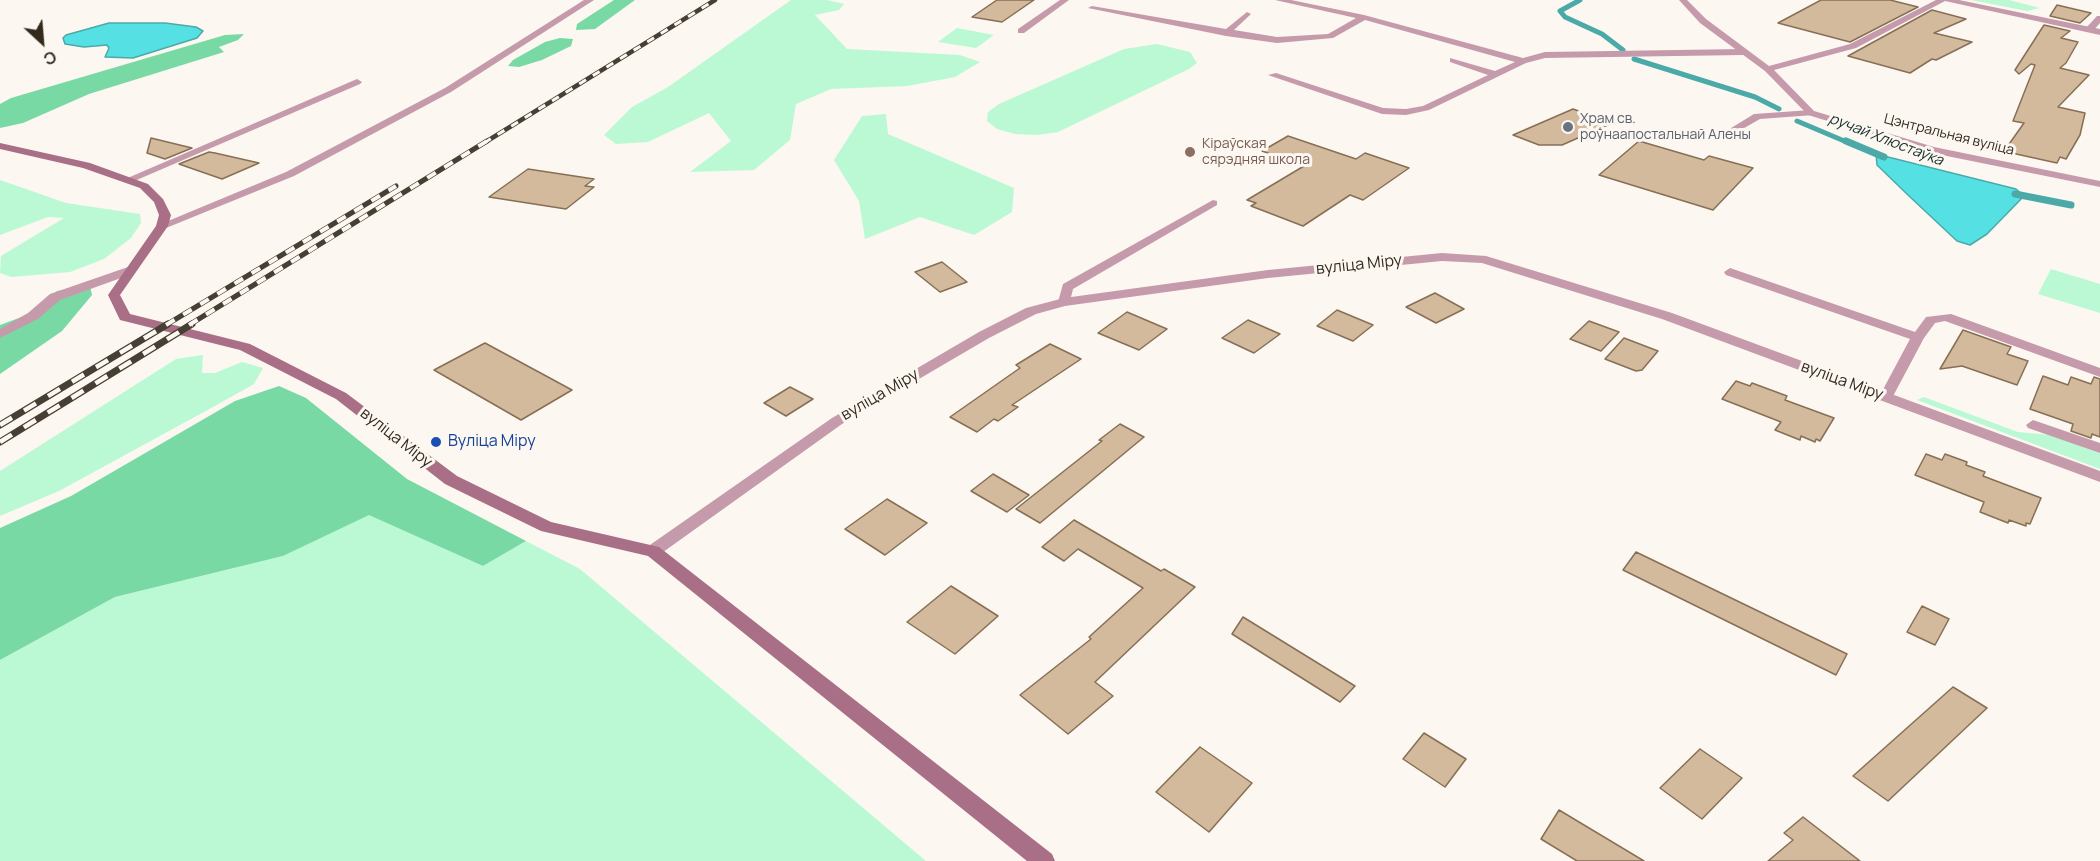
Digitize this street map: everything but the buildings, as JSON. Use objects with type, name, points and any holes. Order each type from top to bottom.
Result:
[{"type":"street","points":[[162,226],[290,174],[448,90],[590,0]]},
{"type":"street","points":[[1021,31],[1065,0]]},
{"type":"street","points":[[1279,0],[1364,17],[1523,61]]},
{"type":"street","name":"Цэнтральная вуліца","points":[[1683,0],[1743,52],[1768,69],[1811,113],[1932,150],[2100,184]]},
{"type":"street","points":[[1768,69],[1853,46],[1942,0]]},
{"type":"street","points":[[1948,0],[2100,32]]},
{"type":"street","points":[[1092,8],[1277,40],[1317,39],[1340,33],[1364,17]]},
{"type":"street","points":[[1226,33],[1247,14]]},
{"type":"street","points":[[2089,30],[2100,18]]},
{"type":"street","points":[[1273,75],[1383,111],[1406,112],[1426,108],[1523,61],[1545,55],[1743,52]]},
{"type":"street","points":[[1453,60],[1495,74]]},
{"type":"street","points":[[128,180],[357,82]]},
{"type":"street","points":[[1728,133],[1758,116],[1811,113]]},
{"type":"street","points":[[0,146],[86,165],[144,186],[159,201],[165,215],[162,226],[128,271],[55,297],[33,316],[0,334]]},
{"type":"street","points":[[1064,302],[1067,287],[1213,203]]},
{"type":"street","name":"вуліца Міру","points":[[653,550],[837,421],[984,335],[1031,311],[1064,302],[1268,274],[1442,257],[1482,259],[1667,316],[2100,477]]},
{"type":"street","name":"вуліца Міру","points":[[128,271],[114,295],[124,317],[245,347],[341,396],[414,454],[452,480],[547,527],[653,550],[1044,861]]},
{"type":"street","points":[[1730,272],[1918,337]]},
{"type":"street","points":[[1886,397],[1918,337],[1931,320],[1946,317],[2100,373]]},
{"type":"street","points":[[2033,425],[2100,448]]},
{"type":"green space","points":[[614,0],[635,0],[595,29],[576,30],[577,24]]},
{"type":"green space","points":[[791,0],[827,0],[844,4],[839,10],[815,15],[847,49],[960,55],[980,62],[955,77],[907,86],[831,89],[796,104],[790,140],[754,170],[690,172],[731,141],[709,113],[648,142],[616,144],[604,135],[632,107],[668,87]]},
{"type":"green space","points":[[1971,0],[2009,0],[2040,8],[2027,11]]},
{"type":"green space","points":[[957,28],[994,35],[976,48],[938,42]]},
{"type":"green space","points":[[244,34],[238,40],[219,47],[224,52],[89,94],[23,123],[0,128],[0,104],[11,98],[225,35]]},
{"type":"green space","points":[[560,38],[573,39],[571,46],[542,60],[519,67],[508,66],[513,60],[545,42]]},
{"type":"green space","points":[[1157,44],[1190,52],[1197,63],[1189,69],[1058,132],[1037,135],[1015,134],[997,129],[987,121],[988,112],[999,104],[1124,49]]},
{"type":"green space","points":[[886,114],[888,134],[1014,188],[1012,212],[974,235],[920,217],[865,239],[859,201],[834,160],[862,116]]},
{"type":"green space","points":[[0,180],[66,203],[140,214],[141,223],[131,238],[104,259],[70,272],[11,277],[0,273],[1,256],[64,218],[48,217],[0,235]]},
{"type":"green space","points":[[2051,269],[2100,284],[2100,313],[2038,294]]},
{"type":"green space","points":[[90,286],[92,295],[62,331],[0,374],[0,325],[27,315],[57,291]]},
{"type":"green space","points":[[203,355],[202,373],[215,373],[242,362],[263,368],[254,384],[59,491],[0,516],[0,471],[176,359]]},
{"type":"green space","points":[[279,386],[306,398],[407,479],[526,541],[483,566],[369,515],[283,556],[115,597],[0,660],[0,528],[71,496],[235,401]]},
{"type":"green space","points":[[1924,397],[2018,432],[2051,435],[2100,453],[2100,469],[1917,400]]},
{"type":"green space","points":[[369,514],[483,566],[526,541],[580,569],[926,861],[0,861],[0,660],[115,597],[283,556]]},
{"type":"water","points":[[109,23],[165,23],[196,27],[203,31],[197,38],[133,58],[105,57],[109,48],[107,45],[84,47],[65,44],[63,38],[66,35]]},
{"type":"water","points":[[1876,154],[2016,189],[2024,196],[1987,234],[1970,245],[1957,241],[1877,165]]},
{"type":"waterway","name":"ручай Хлюстаўка","points":[[1580,0],[1560,11],[1565,17],[1602,34],[1623,50]]},
{"type":"waterway","name":"ручай Хлюстаўка","points":[[1634,59],[1755,97],[1779,109]]},
{"type":"waterway","name":"ручай Хлюстаўка","points":[[1797,121],[1849,143]]},
{"type":"waterway","name":"ручай Хлюстаўка","points":[[1846,141],[1884,157]]},
{"type":"waterway","name":"ручай Хлюстаўка","points":[[2015,194],[2071,205]]},
{"type":"railway","points":[[484,143],[715,0]]},
{"type":"railway","points":[[189,325],[487,141]]},
{"type":"railway","points":[[166,325],[396,186]]},
{"type":"railway","points":[[0,425],[168,324]]},
{"type":"railway","points":[[0,442],[192,324]]},
{"type":"place","name":"Храм св. роўнаапостальнай Алены","points":[[1568,127]]},
{"type":"place","name":"Кіраўская сярэдняя школа","points":[[1190,152]]},
{"type":"place","name":"Вуліца Міру","points":[[436,442]]}]
